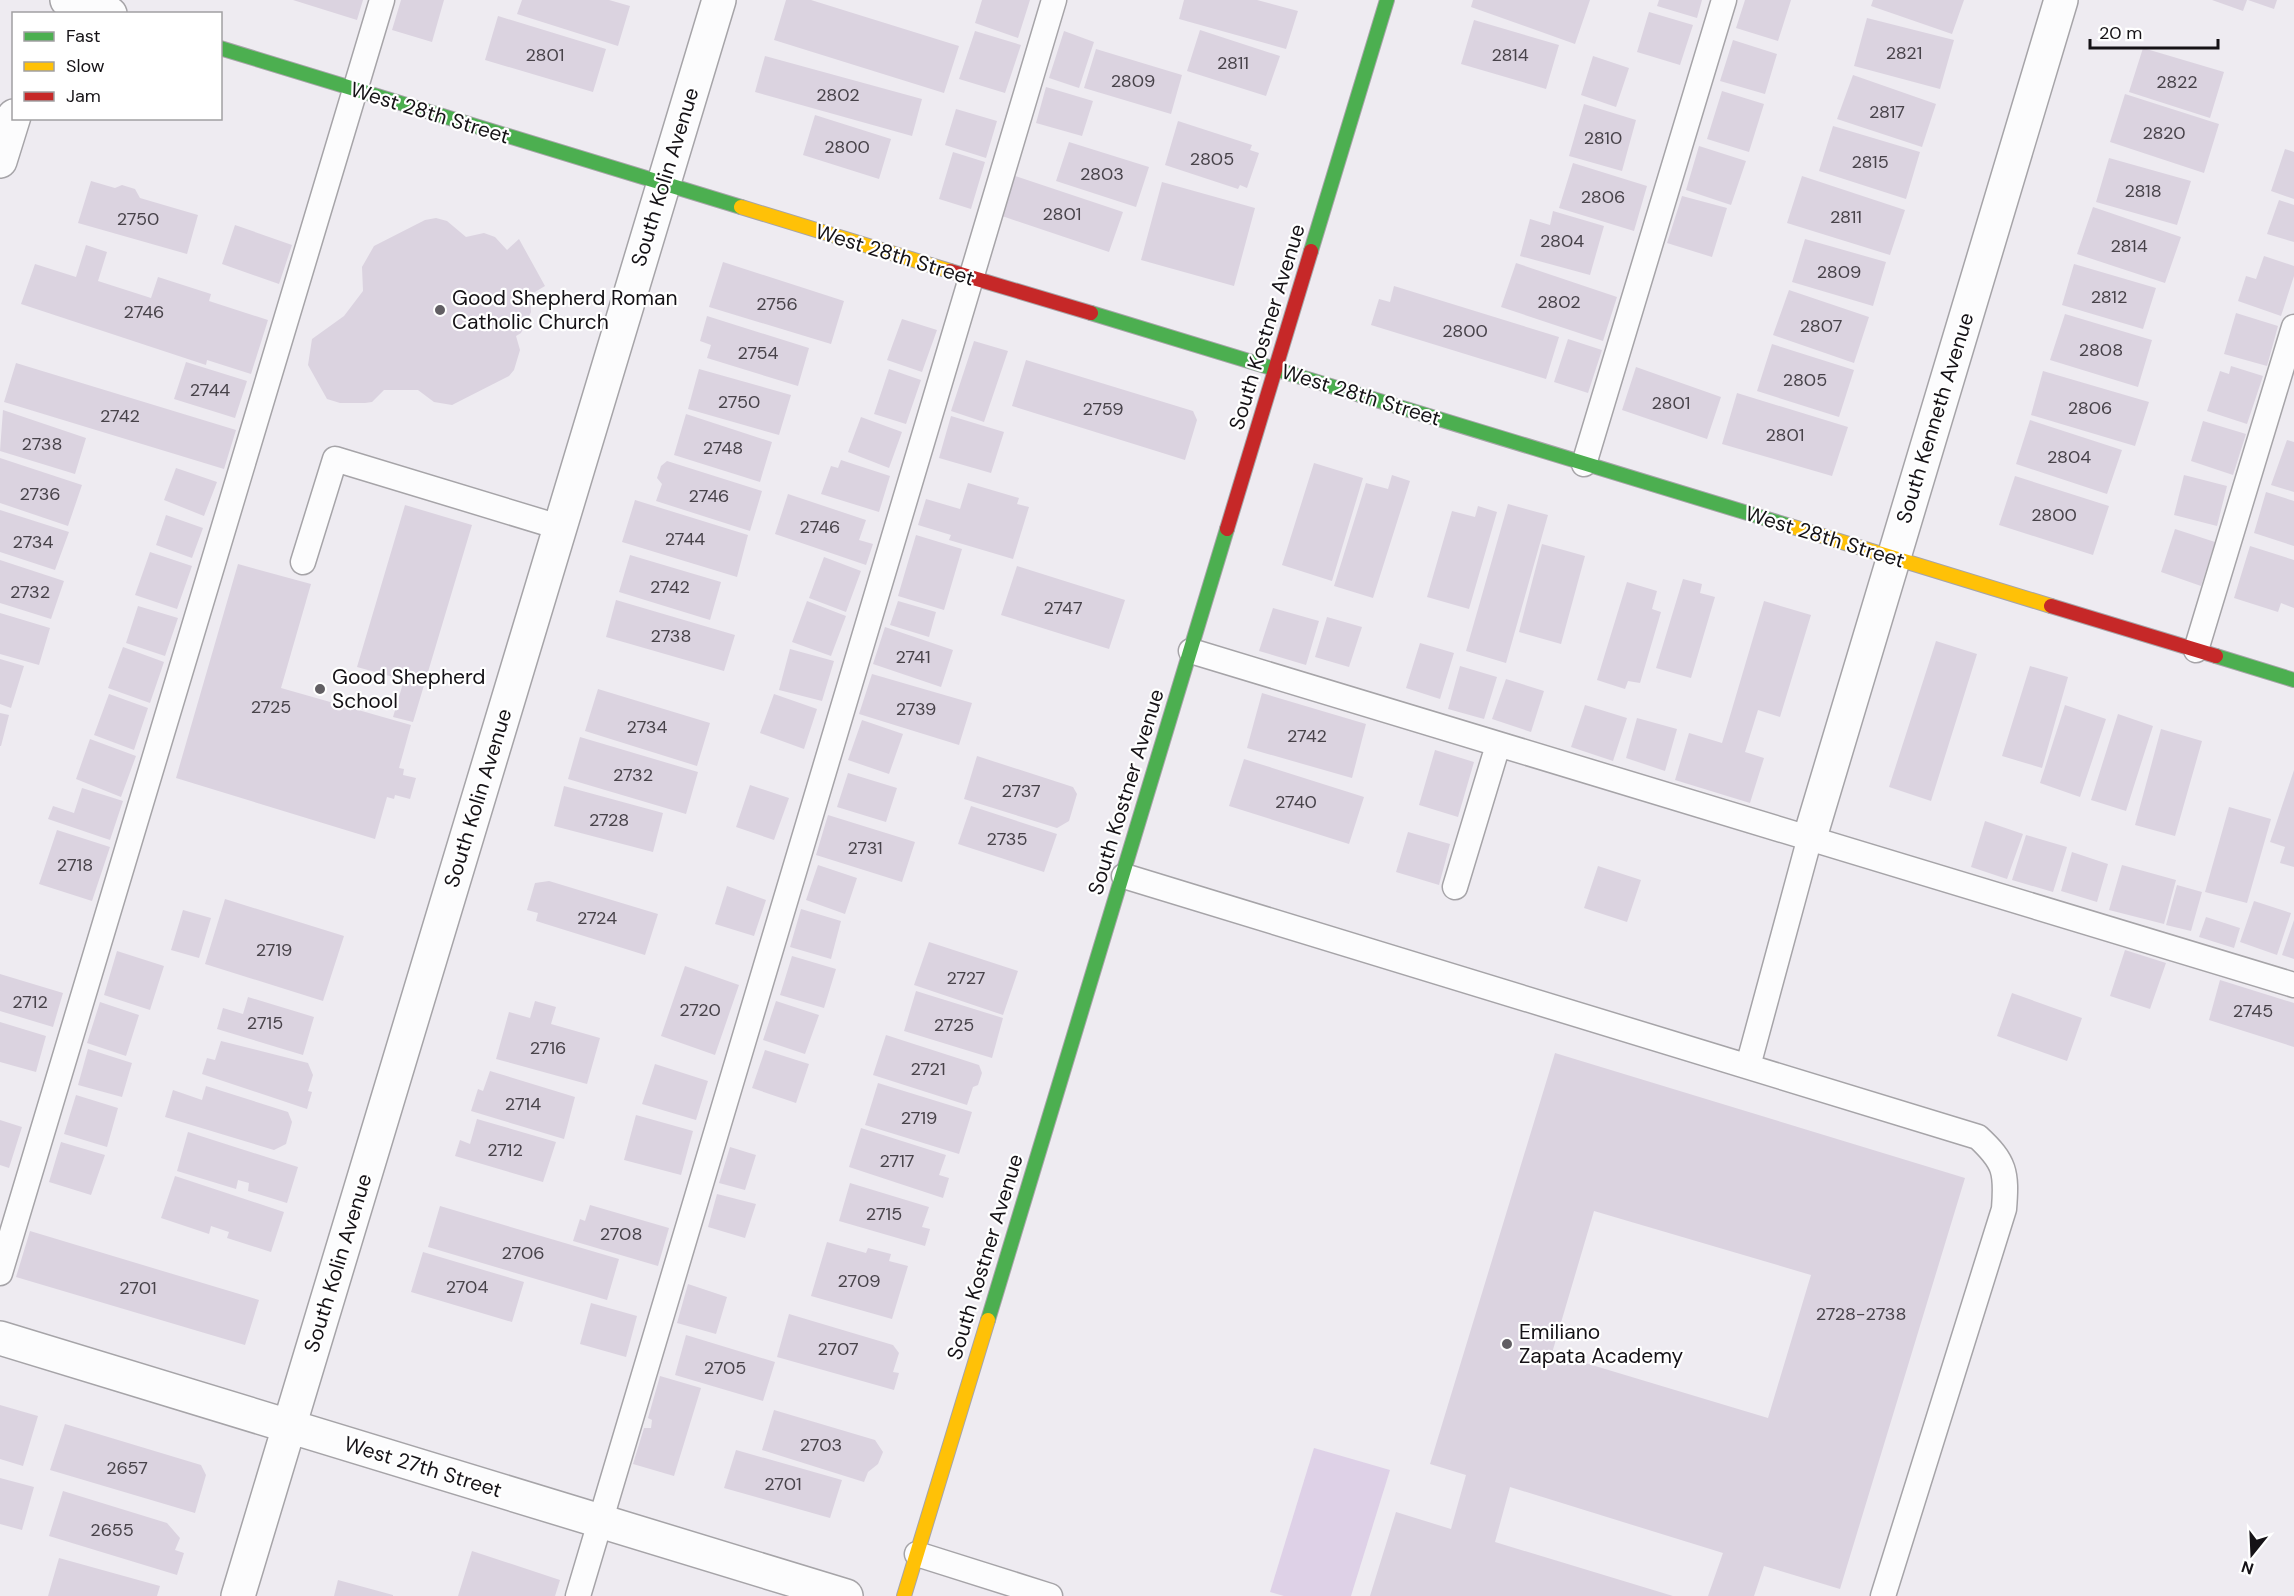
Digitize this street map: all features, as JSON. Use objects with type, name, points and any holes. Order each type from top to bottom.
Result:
[{"type":"street","points":[[67,0],[104,12]]},
{"type":"street","name":"South Kolin Avenue","points":[[238,1596],[719,0]]},
{"type":"street","name":"South Kostner Avenue","points":[[904,1596],[1388,0]]},
{"type":"street","name":"South Kenneth Avenue","points":[[1810,837],[2061,0]]},
{"type":"street","name":"West 28th Street","points":[[222,49],[971,279],[1276,369],[2294,680]]},
{"type":"street","points":[[0,160],[13,120]]},
{"type":"street","name":"West 27th Street","points":[[0,1338],[846,1596]]},
{"type":"lane","points":[[0,1273],[382,0]]},
{"type":"lane","points":[[578,1596],[1054,0]]},
{"type":"lane","points":[[1584,464],[1724,0]]},
{"type":"lane","points":[[2196,650],[2294,327]]},
{"type":"lane","points":[[303,562],[335,459],[559,527]]},
{"type":"lane","points":[[1191,651],[2294,985]]},
{"type":"lane","points":[[1455,887],[1498,745]]},
{"type":"lane","points":[[1748,1066],[1810,837]]},
{"type":"lane","points":[[1124,876],[1977,1137],[1996,1153],[2007,1179],[2004,1209],[1883,1596]]},
{"type":"lane","points":[[917,1554],[1050,1596]]},
{"type":"shaded area","points":[[1314,1448],[1390,1470],[1351,1596],[1284,1596],[1270,1592]]},
{"type":"building","points":[[293,0],[363,0],[357,20]]},
{"type":"building","points":[[401,0],[444,0],[432,42],[392,30]]},
{"type":"building","points":[[522,0],[609,0],[630,6],[618,46],[517,14]]},
{"type":"building","points":[[786,0],[811,0],[959,46],[944,93],[774,40]]},
{"type":"building","points":[[982,0],[1030,0],[1018,38],[975,23]]},
{"type":"building","points":[[1184,0],[1257,0],[1298,11],[1286,49],[1179,19]]},
{"type":"building","points":[[1473,0],[1590,0],[1575,44],[1471,7]]},
{"type":"building","points":[[1659,0],[1702,0],[1697,18],[1657,6]]},
{"type":"building","points":[[1745,0],[1791,0],[1778,41],[1736,28]]},
{"type":"building","points":[[1873,0],[1964,0],[1952,34],[1871,6]]},
{"type":"building","points":[[2212,0],[2247,0],[2243,11]]},
{"type":"building","points":[[2248,0],[2277,0],[2274,9]]},
{"type":"building","points":[[1649,12],[1693,25],[1680,65],[1637,52]]},
{"type":"building","points":[[498,16],[606,49],[593,92],[485,60]]},
{"type":"building","points":[[1867,18],[1954,40],[1940,89],[1854,66]]},
{"type":"building","points":[[1474,20],[1559,45],[1546,89],[1461,64]]},
{"type":"building","points":[[1200,30],[1280,56],[1266,96],[1187,71]]},
{"type":"building","points":[[975,31],[1021,45],[1005,93],[959,79]]},
{"type":"building","points":[[1064,31],[1094,42],[1079,88],[1049,78]]},
{"type":"building","points":[[1733,40],[1777,54],[1765,94],[1720,81]]},
{"type":"building","points":[[2143,48],[2224,72],[2210,118],[2129,92]]},
{"type":"building","points":[[1096,49],[1182,75],[1171,114],[1084,88]]},
{"type":"building","points":[[765,56],[922,99],[912,136],[755,92]]},
{"type":"building","points":[[1593,56],[1629,68],[1616,107],[1581,95]]},
{"type":"building","points":[[1853,75],[1936,104],[1922,147],[1837,119]]},
{"type":"building","points":[[1046,87],[1093,101],[1082,136],[1036,123]]},
{"type":"building","points":[[1722,91],[1764,104],[1749,152],[1707,139]]},
{"type":"building","points":[[2125,94],[2219,124],[2204,173],[2110,142]]},
{"type":"building","points":[[1584,104],[1636,120],[1622,171],[1569,156]]},
{"type":"building","points":[[956,109],[997,121],[986,158],[945,145]]},
{"type":"building","points":[[815,115],[891,139],[879,179],[803,155]]},
{"type":"building","points":[[1178,121],[1252,145],[1250,150],[1259,153],[1247,188],[1240,185],[1238,189],[1165,165]]},
{"type":"building","points":[[1833,126],[1920,152],[1906,199],[1819,171]]},
{"type":"building","points":[[1069,142],[1149,167],[1136,207],[1056,181]]},
{"type":"building","points":[[1699,146],[1746,161],[1731,205],[1686,190]]},
{"type":"building","points":[[2285,149],[2294,152],[2294,199],[2271,191]]},
{"type":"building","points":[[953,152],[985,162],[971,209],[939,199]]},
{"type":"building","points":[[2109,158],[2191,181],[2177,225],[2096,202]]},
{"type":"building","points":[[1573,163],[1647,186],[1634,231],[1559,208]]},
{"type":"building","points":[[1015,176],[1123,212],[1109,252],[1002,216]]},
{"type":"building","points":[[1802,176],[1905,210],[1890,255],[1787,223]]},
{"type":"building","points":[[91,181],[115,188],[122,185],[135,189],[140,198],[198,215],[187,254],[78,223]]},
{"type":"building","points":[[1162,182],[1255,208],[1234,286],[1141,260]]},
{"type":"building","points":[[1682,196],[1727,208],[1712,257],[1667,243]]},
{"type":"building","points":[[2279,200],[2294,205],[2294,242],[2267,234]]},
{"type":"building","points":[[2093,207],[2181,237],[2165,283],[2077,254]]},
{"type":"building","points":[[1553,211],[1604,226],[1590,275],[1520,256],[1530,219],[1550,225]]},
{"type":"building","name":"Good Shepherd Roman Catholic Church","points":[[436,218],[447,221],[466,237],[484,233],[495,237],[507,250],[519,239],[545,286],[530,295],[531,312],[521,333],[516,336],[520,350],[514,370],[509,376],[452,405],[434,402],[418,390],[384,390],[372,402],[365,403],[340,403],[327,399],[308,365],[312,339],[344,316],[363,291],[362,267],[374,246],[425,220]]},
{"type":"building","points":[[235,225],[292,245],[279,284],[222,264]]},
{"type":"building","points":[[1805,239],[1886,262],[1873,306],[1792,282]]},
{"type":"building","points":[[86,245],[107,252],[98,281],[151,298],[158,277],[211,294],[209,301],[268,320],[251,374],[207,360],[206,365],[21,304],[35,264],[76,277]]},
{"type":"building","points":[[2264,256],[2294,266],[2294,276],[2281,316],[2238,301],[2246,276],[2256,279]]},
{"type":"building","points":[[723,262],[844,301],[831,344],[709,307]]},
{"type":"building","points":[[1516,263],[1617,297],[1603,341],[1501,307]]},
{"type":"building","points":[[2074,264],[2156,288],[2143,329],[2062,305]]},
{"type":"building","points":[[1394,286],[1559,337],[1546,379],[1371,325],[1379,299],[1390,302]]},
{"type":"building","points":[[1789,290],[1869,317],[1854,363],[1773,335]]},
{"type":"building","points":[[2236,313],[2278,326],[2267,366],[2224,354]]},
{"type":"building","points":[[2065,314],[2152,340],[2138,387],[2050,360]]},
{"type":"building","points":[[707,316],[809,348],[798,386],[707,358],[711,345],[700,341]]},
{"type":"building","points":[[902,319],[937,330],[922,372],[887,360]]},
{"type":"building","points":[[1568,339],[1602,350],[1588,393],[1554,382]]},
{"type":"building","points":[[974,341],[1008,351],[984,422],[951,411]]},
{"type":"building","points":[[1772,344],[1854,370],[1839,417],[1757,391]]},
{"type":"building","points":[[1026,360],[1193,411],[1197,420],[1185,460],[1012,406]]},
{"type":"building","points":[[186,362],[247,381],[235,418],[174,399]]},
{"type":"building","points":[[16,363],[236,430],[224,469],[4,402]]},
{"type":"building","points":[[2231,366],[2263,376],[2247,424],[2207,411],[2220,371],[2229,374]]},
{"type":"building","points":[[1636,367],[1721,397],[1707,439],[1622,410]]},
{"type":"building","points":[[699,369],[791,395],[779,435],[688,409]]},
{"type":"building","points":[[889,369],[921,380],[906,424],[874,414]]},
{"type":"building","points":[[2043,371],[2149,402],[2135,446],[2031,415]]},
{"type":"building","points":[[1737,393],[1848,427],[1832,476],[1722,444]]},
{"type":"building","points":[[3,410],[86,438],[75,474],[0,451]]},
{"type":"building","points":[[686,414],[772,442],[760,482],[674,455]]},
{"type":"building","points":[[951,416],[1004,432],[991,473],[939,458]]},
{"type":"building","points":[[861,417],[902,432],[889,468],[848,452]]},
{"type":"building","points":[[2030,420],[2122,450],[2107,494],[2016,464]]},
{"type":"building","points":[[2203,421],[2246,434],[2233,475],[2191,461]]},
{"type":"building","points":[[2287,440],[2294,442],[2294,492],[2271,485]]},
{"type":"building","points":[[0,458],[82,485],[68,526],[0,503]]},
{"type":"building","points":[[841,460],[890,476],[879,512],[821,494],[831,466],[838,468]]},
{"type":"building","points":[[667,461],[762,491],[750,531],[656,501],[662,484],[657,478],[661,466]]},
{"type":"building","points":[[1314,463],[1363,478],[1332,581],[1282,565]]},
{"type":"building","points":[[176,468],[217,482],[204,516],[164,500]]},
{"type":"building","points":[[1392,475],[1410,481],[1373,598],[1334,586],[1366,483],[1388,489]]},
{"type":"building","points":[[2184,475],[2227,486],[2217,526],[2174,515]]},
{"type":"building","points":[[2015,476],[2109,506],[2093,555],[1999,525]]},
{"type":"building","points":[[968,483],[1019,498],[1017,504],[1029,507],[1013,559],[949,540],[951,535],[918,525],[926,499],[960,509]]},
{"type":"building","points":[[2266,492],[2294,501],[2294,546],[2254,533]]},
{"type":"building","points":[[788,494],[866,520],[859,540],[873,544],[866,565],[775,534]]},
{"type":"building","points":[[635,500],[748,535],[737,577],[622,542]]},
{"type":"building","points":[[1508,504],[1548,515],[1506,663],[1466,651]]},
{"type":"building","points":[[405,505],[472,525],[413,722],[393,717],[404,680],[357,667]]},
{"type":"building","points":[[1478,506],[1497,512],[1469,609],[1427,597],[1452,511],[1475,517]]},
{"type":"building","points":[[0,510],[69,532],[55,570],[0,552]]},
{"type":"building","points":[[166,515],[203,528],[192,558],[156,545]]},
{"type":"building","points":[[2175,529],[2215,542],[2201,586],[2161,572]]},
{"type":"building","points":[[916,535],[962,549],[944,610],[898,596]]},
{"type":"building","points":[[1542,544],[1585,556],[1561,644],[1519,632]]},
{"type":"building","points":[[2250,546],[2294,560],[2294,608],[2281,603],[2278,612],[2234,598]]},
{"type":"building","points":[[150,552],[192,566],[177,609],[135,595]]},
{"type":"building","points":[[630,555],[721,582],[710,620],[619,592]]},
{"type":"building","points":[[824,557],[861,571],[846,612],[809,598]]},
{"type":"building","points":[[0,560],[64,581],[51,619],[0,603]]},
{"type":"building","points":[[238,564],[311,584],[281,688],[411,725],[399,768],[404,769],[403,775],[416,778],[410,799],[395,795],[394,799],[387,797],[375,839],[176,778]]},
{"type":"building","points":[[1017,566],[1125,600],[1109,649],[1001,615]]},
{"type":"building","points":[[1683,579],[1702,584],[1700,593],[1715,597],[1691,678],[1656,668]]},
{"type":"building","points":[[1627,582],[1657,591],[1652,609],[1661,612],[1640,683],[1628,681],[1625,689],[1597,680]]},
{"type":"building","points":[[616,600],[735,635],[724,671],[606,637]]},
{"type":"building","points":[[807,601],[846,616],[831,656],[792,642]]},
{"type":"building","points":[[898,601],[936,612],[929,637],[890,625]]},
{"type":"building","points":[[1764,601],[1811,615],[1780,717],[1758,710],[1745,752],[1764,758],[1750,803],[1675,780],[1689,733],[1722,743]]},
{"type":"building","points":[[138,606],[178,618],[165,656],[126,643]]},
{"type":"building","points":[[1273,608],[1319,621],[1306,665],[1259,651]]},
{"type":"building","points":[[0,613],[50,628],[39,665],[0,654]]},
{"type":"building","points":[[1327,617],[1362,627],[1349,667],[1315,657]]},
{"type":"building","points":[[885,627],[953,650],[941,687],[873,664]]},
{"type":"building","points":[[1936,641],[1977,654],[1931,801],[1889,787]]},
{"type":"building","points":[[1420,643],[1454,653],[1440,699],[1406,688]]},
{"type":"building","points":[[123,647],[164,662],[150,703],[108,688]]},
{"type":"building","points":[[790,649],[834,661],[822,701],[779,690]]},
{"type":"building","points":[[0,659],[24,666],[11,708],[0,704]]},
{"type":"building","points":[[1460,666],[1497,677],[1484,719],[1448,709]]},
{"type":"building","points":[[2030,666],[2068,677],[2042,768],[2002,756]]},
{"type":"building","points":[[872,674],[972,703],[959,745],[859,714]]},
{"type":"building","points":[[1506,679],[1544,691],[1531,732],[1492,719]]},
{"type":"building","points":[[598,689],[710,723],[697,766],[585,731]]},
{"type":"building","points":[[1262,693],[1366,724],[1352,778],[1247,748]]},
{"type":"building","points":[[109,694],[148,708],[134,750],[94,735]]},
{"type":"building","points":[[774,694],[817,709],[804,749],[760,733]]},
{"type":"building","points":[[1585,705],[1627,718],[1613,761],[1571,747]]},
{"type":"building","points":[[2065,705],[2106,719],[2080,797],[2040,783]]},
{"type":"building","points":[[0,713],[9,715],[1,746],[0,746]]},
{"type":"building","points":[[2118,714],[2153,726],[2126,811],[2091,800]]},
{"type":"building","points":[[1637,718],[1677,729],[1665,771],[1626,758]]},
{"type":"building","points":[[862,720],[903,734],[889,774],[848,760]]},
{"type":"building","points":[[2161,729],[2202,741],[2175,836],[2135,825]]},
{"type":"building","points":[[580,737],[698,772],[686,814],[568,779]]},
{"type":"building","points":[[90,739],[136,756],[121,797],[76,779]]},
{"type":"building","points":[[1435,750],[1474,762],[1458,817],[1419,805]]},
{"type":"building","points":[[977,756],[1073,787],[1077,794],[1069,821],[1057,828],[964,799]]},
{"type":"building","points":[[1244,759],[1364,797],[1349,844],[1229,806]]},
{"type":"building","points":[[2294,770],[2294,867],[2280,863],[2285,847],[2270,842]]},
{"type":"building","points":[[848,773],[897,788],[886,822],[837,807]]},
{"type":"building","points":[[750,785],[789,798],[774,840],[736,827]]},
{"type":"building","points":[[564,786],[663,813],[653,852],[554,826]]},
{"type":"building","points":[[82,788],[123,801],[110,840],[48,819],[53,806],[74,813]]},
{"type":"building","points":[[971,806],[1057,834],[1044,872],[958,844]]},
{"type":"building","points":[[2229,807],[2271,819],[2247,903],[2205,892]]},
{"type":"building","points":[[828,815],[915,842],[902,882],[816,855]]},
{"type":"building","points":[[1985,821],[2023,834],[2007,879],[1971,867]]},
{"type":"building","points":[[57,830],[110,847],[92,901],[39,884]]},
{"type":"building","points":[[1408,832],[1450,844],[1439,885],[1396,872]]},
{"type":"building","points":[[2026,835],[2067,847],[2053,892],[2012,880]]},
{"type":"building","points":[[2072,852],[2108,864],[2097,902],[2061,891]]},
{"type":"building","points":[[818,865],[857,878],[845,914],[806,900]]},
{"type":"building","points":[[2122,865],[2176,880],[2164,924],[2109,910]]},
{"type":"building","points":[[1598,866],[1641,880],[1627,922],[1584,908]]},
{"type":"building","points":[[549,881],[658,914],[645,955],[536,921],[538,913],[527,910],[535,883]]},
{"type":"building","points":[[2177,885],[2202,892],[2191,931],[2166,925]]},
{"type":"building","points":[[727,886],[766,900],[754,936],[715,924]]},
{"type":"building","points":[[225,899],[344,936],[323,1001],[205,964]]},
{"type":"building","points":[[2254,901],[2291,913],[2277,955],[2240,942]]},
{"type":"building","points":[[801,909],[841,921],[831,959],[790,947]]},
{"type":"building","points":[[183,910],[211,918],[199,958],[171,950]]},
{"type":"building","points":[[2206,917],[2240,928],[2234,948],[2199,937]]},
{"type":"building","points":[[2294,920],[2294,959],[2282,955]]},
{"type":"building","points":[[929,942],[1018,971],[1003,1015],[914,985]]},
{"type":"building","points":[[2125,950],[2166,963],[2150,1009],[2110,996]]},
{"type":"building","points":[[117,951],[164,966],[150,1010],[104,995]]},
{"type":"building","points":[[792,956],[836,969],[824,1008],[780,995]]},
{"type":"building","points":[[685,966],[739,985],[715,1055],[661,1036]]},
{"type":"building","points":[[0,974],[63,993],[53,1027],[0,1011]]},
{"type":"building","points":[[2220,980],[2294,1003],[2294,1047],[2209,1020]]},
{"type":"building","points":[[916,991],[1003,1018],[992,1058],[904,1031]]},
{"type":"building","points":[[2012,993],[2082,1018],[2067,1061],[1997,1036]]},
{"type":"building","points":[[248,997],[314,1017],[303,1055],[217,1029],[223,1008],[243,1014]]},
{"type":"building","points":[[535,1001],[556,1007],[551,1024],[600,1038],[587,1084],[496,1059],[509,1012],[530,1018]]},
{"type":"building","points":[[776,1001],[819,1015],[805,1054],[763,1040]]},
{"type":"building","points":[[100,1002],[139,1015],[126,1056],[87,1043]]},
{"type":"building","points":[[0,1022],[46,1036],[36,1072],[0,1062]]},
{"type":"building","points":[[886,1035],[979,1065],[982,1073],[978,1085],[973,1087],[967,1105],[873,1075]]},
{"type":"building","points":[[221,1041],[308,1063],[313,1075],[308,1091],[312,1092],[307,1109],[202,1074],[207,1058],[215,1060]]},
{"type":"building","points":[[88,1049],[132,1063],[122,1097],[78,1085]]},
{"type":"building","points":[[765,1050],[809,1064],[796,1103],[752,1088]]},
{"type":"building","name":"Emiliano Zapata Academy","points":[[1555,1053],[1965,1178],[1840,1589],[1764,1566],[1754,1596],[1708,1596],[1723,1553],[1510,1487],[1495,1542],[1673,1596],[1370,1596],[1396,1512],[1451,1529],[1466,1475],[1430,1464]],"holes":[[[1594,1211],[1811,1275],[1768,1418],[1552,1353]]]},
{"type":"building","points":[[655,1064],[708,1081],[696,1120],[642,1104]]},
{"type":"building","points":[[490,1071],[575,1097],[564,1139],[471,1111],[478,1089],[483,1091]]},
{"type":"building","points":[[878,1083],[972,1112],[959,1154],[865,1125]]},
{"type":"building","points":[[206,1086],[288,1112],[292,1122],[286,1144],[274,1150],[165,1117],[173,1090],[202,1100]]},
{"type":"building","points":[[76,1095],[118,1108],[107,1147],[64,1134]]},
{"type":"building","points":[[636,1115],[693,1131],[681,1175],[624,1160]]},
{"type":"building","points":[[477,1119],[556,1142],[543,1182],[455,1156],[460,1140],[470,1144]]},
{"type":"building","points":[[0,1120],[22,1127],[9,1168],[0,1165]]},
{"type":"building","points":[[861,1128],[946,1155],[939,1175],[949,1178],[943,1198],[849,1167]]},
{"type":"building","points":[[188,1132],[298,1167],[287,1203],[248,1191],[249,1183],[238,1180],[236,1189],[177,1171]]},
{"type":"building","points":[[61,1142],[105,1155],[91,1195],[49,1182]]},
{"type":"building","points":[[730,1147],[756,1155],[745,1190],[719,1183]]},
{"type":"building","points":[[175,1176],[284,1212],[271,1252],[227,1238],[229,1232],[211,1226],[209,1234],[161,1218]]},
{"type":"building","points":[[850,1183],[929,1207],[922,1227],[930,1229],[925,1246],[839,1221]]},
{"type":"building","points":[[717,1194],[756,1204],[745,1238],[708,1227]]},
{"type":"building","points":[[590,1205],[669,1228],[658,1266],[573,1241],[580,1219],[585,1221]]},
{"type":"building","points":[[440,1206],[619,1259],[607,1300],[428,1247]]},
{"type":"building","points":[[30,1231],[259,1300],[245,1345],[16,1277]]},
{"type":"building","points":[[827,1242],[866,1253],[868,1248],[891,1254],[889,1261],[908,1266],[892,1319],[811,1296]]},
{"type":"building","points":[[423,1252],[524,1282],[512,1322],[411,1292]]},
{"type":"building","points":[[688,1284],[727,1297],[716,1334],[677,1323]]},
{"type":"building","points":[[591,1303],[637,1316],[626,1357],[580,1344]]},
{"type":"building","points":[[789,1314],[893,1345],[899,1353],[893,1372],[899,1373],[894,1390],[777,1357]]},
{"type":"building","points":[[686,1335],[775,1362],[763,1401],[675,1375]]},
{"type":"building","points":[[660,1376],[701,1388],[674,1476],[633,1464],[644,1428],[651,1428],[652,1420],[648,1418]]},
{"type":"building","points":[[0,1405],[38,1416],[23,1466],[0,1459]]},
{"type":"building","points":[[774,1410],[875,1440],[883,1452],[878,1464],[868,1472],[864,1482],[762,1450]]},
{"type":"building","points":[[65,1424],[201,1465],[206,1475],[195,1513],[50,1470]]},
{"type":"building","points":[[736,1450],[842,1480],[830,1518],[724,1488]]},
{"type":"building","points":[[0,1478],[34,1487],[22,1530],[0,1524]]},
{"type":"building","points":[[63,1491],[167,1523],[180,1538],[175,1550],[184,1553],[177,1575],[49,1536]]},
{"type":"building","points":[[472,1551],[560,1580],[555,1596],[458,1596]]},
{"type":"building","points":[[59,1558],[160,1586],[157,1596],[48,1596]]},
{"type":"building","points":[[338,1580],[393,1595],[393,1596],[334,1596]]},
{"type":"traffic: fast","points":[[1311,251],[1387,0]]},
{"type":"traffic: fast","points":[[222,49],[741,207]]},
{"type":"traffic: fast","points":[[1091,313],[1790,526]]},
{"type":"traffic: fast","points":[[988,1320],[1227,529]]},
{"type":"traffic: fast","points":[[2216,656],[2294,680]]},
{"type":"traffic: slow","points":[[741,207],[950,271]]},
{"type":"traffic: slow","points":[[1790,526],[2051,606]]},
{"type":"traffic: slow","points":[[904,1596],[988,1320]]},
{"type":"traffic: jam","points":[[1227,529],[1311,251]]},
{"type":"traffic: jam","points":[[950,271],[1091,313]]},
{"type":"traffic: jam","points":[[2051,606],[2216,656]]},
{"type":"place","name":"Good Shepherd Roman Catholic Church","points":[[440,310]]},
{"type":"place","name":"Good Shepherd School","points":[[320,689]]},
{"type":"place","name":"Emiliano Zapata Academy","points":[[1507,1344]]}]
